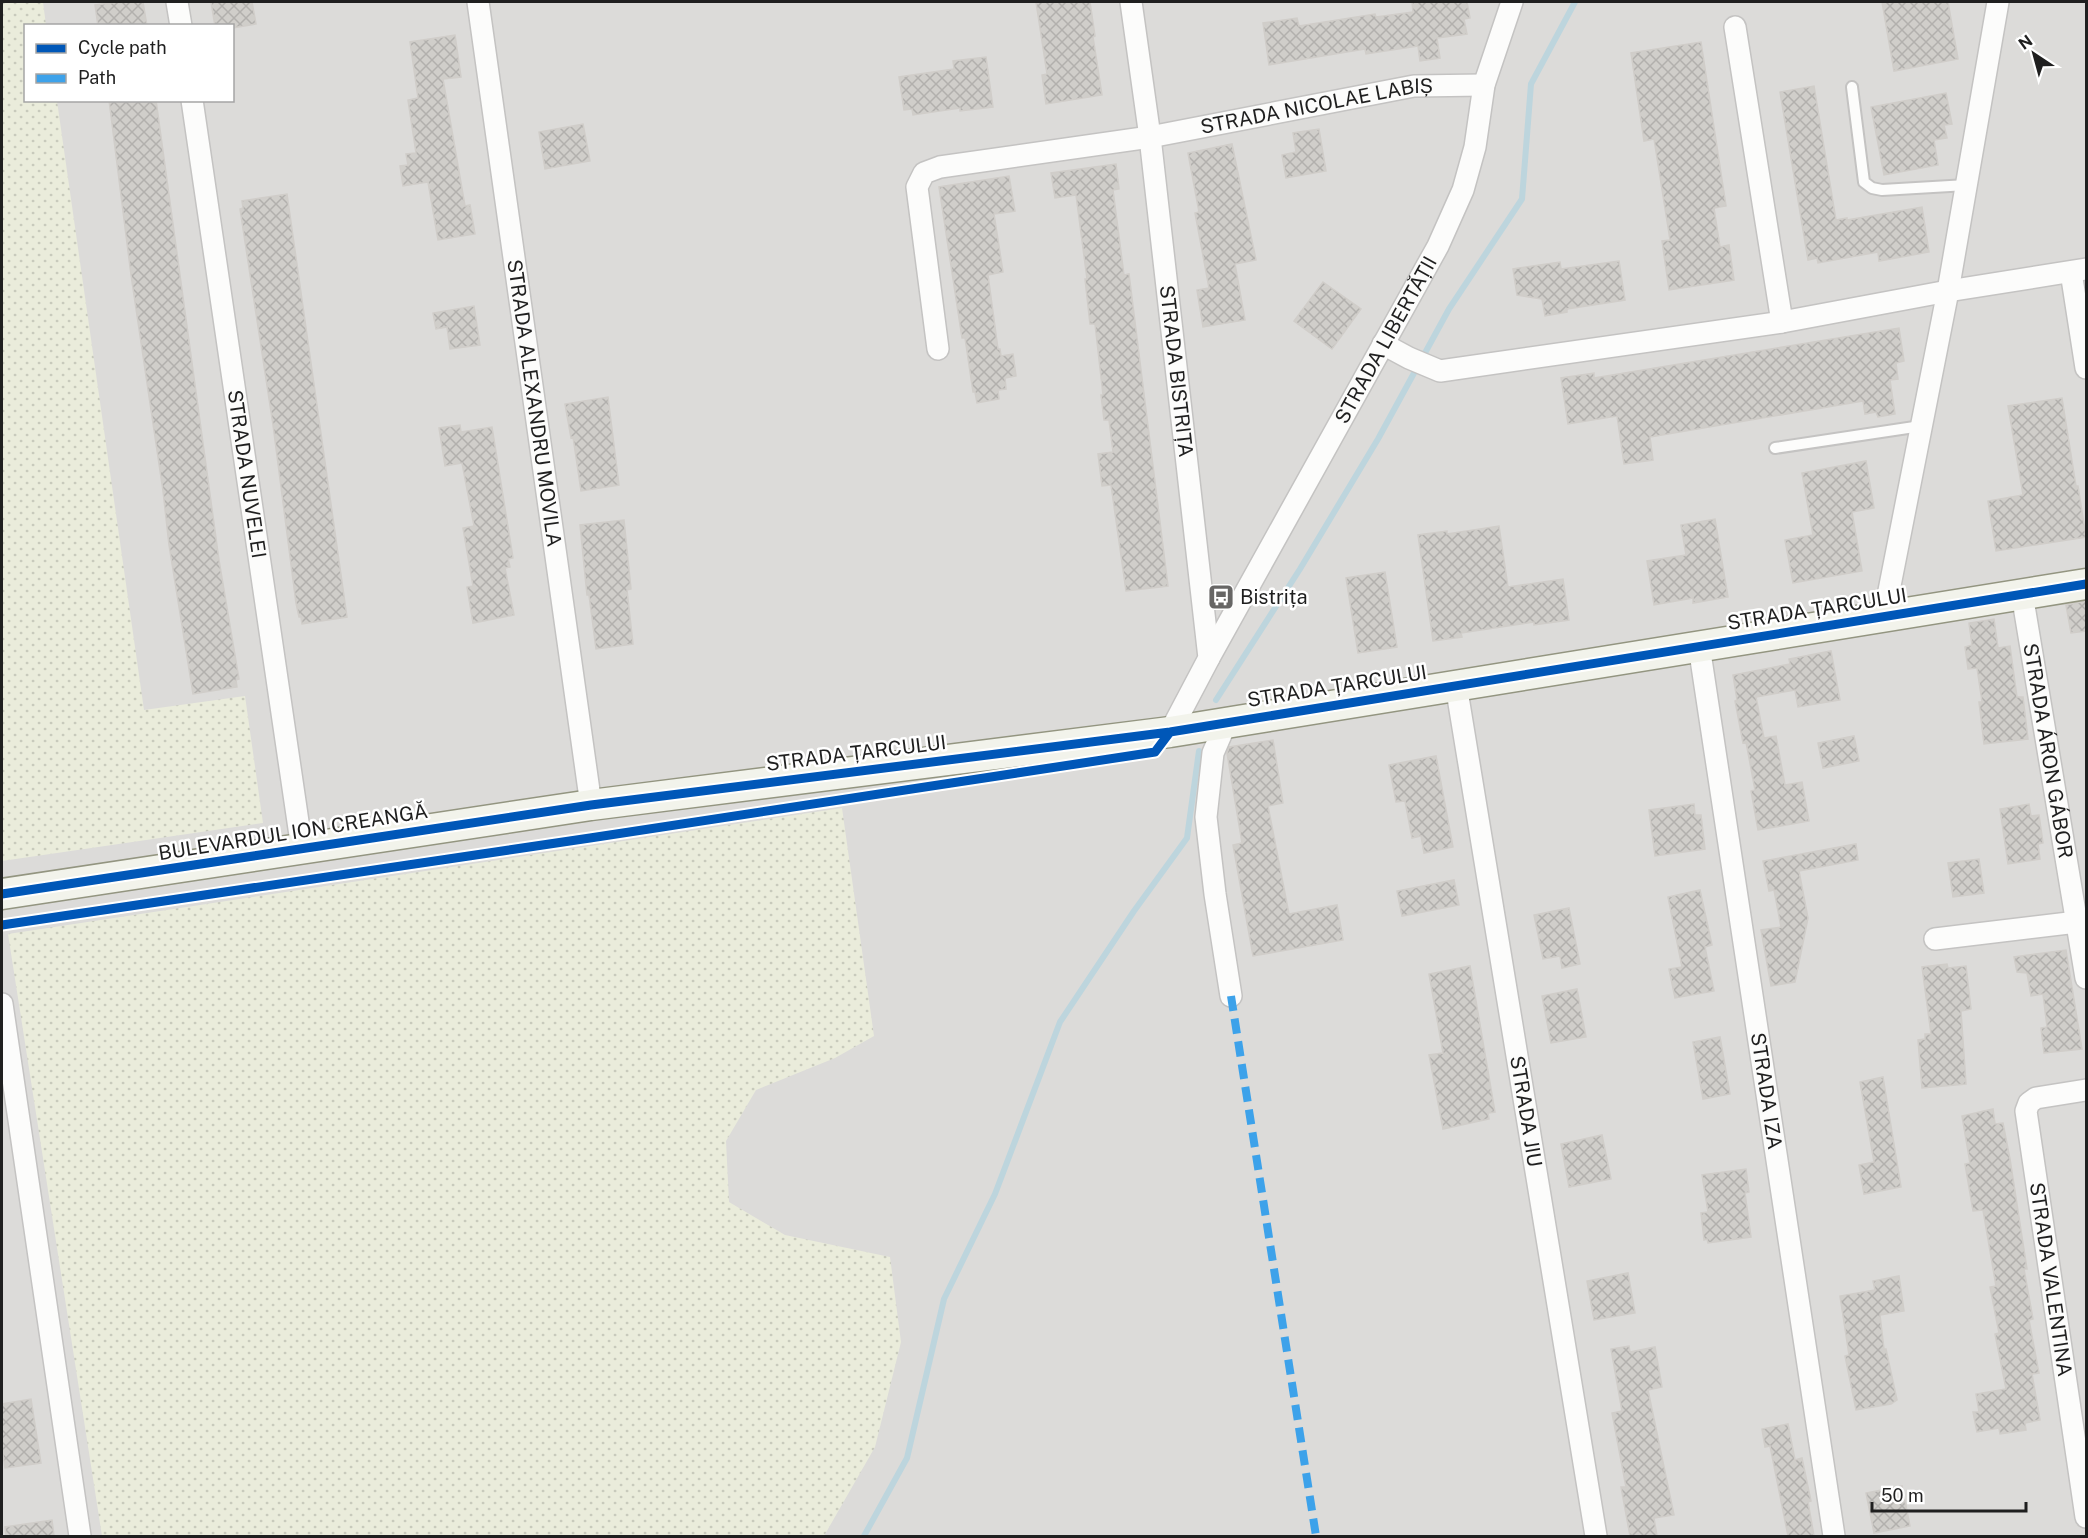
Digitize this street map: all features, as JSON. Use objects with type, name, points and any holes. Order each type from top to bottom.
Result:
[{"type":"street","points":[[177,2],[181,24]]},
{"type":"street","name":"STRADA ALEXANDRU MOVILA","points":[[478,2],[591,805]]},
{"type":"street","name":"STRADA BISTRIȚA","points":[[1131,2],[1150,137],[1209,657]]},
{"type":"street","name":"STRADA LIBERTĂȚII","points":[[1209,657],[1438,246],[1463,190],[1475,147],[1484,86],[1512,2]]},
{"type":"street","points":[[1884,616],[1948,291],[1998,2]]},
{"type":"street","points":[[1735,27],[1782,322]]},
{"type":"street","name":"STRADA NICOLAE LABIȘ","points":[[938,349],[917,187],[924,173],[952,165],[1150,137],[1414,86],[1484,86]]},
{"type":"street","name":"STRADA NUVELEI","points":[[192,102],[302,849]]},
{"type":"street","points":[[1383,344],[1440,371],[1782,322],[1948,291],[2079,271],[2086,368]]},
{"type":"street","name":"STRADA ȚARCULUI","points":[[591,805],[1170,732],[2086,584]]},
{"type":"street","name":"STRADA ÁRON GÁBOR","points":[[2022,594],[2086,978]]},
{"type":"street","name":"STRADA IZA","points":[[1699,646],[1834,1536]]},
{"type":"street","points":[[1170,732],[1209,657]]},
{"type":"street","name":"STRADA JIU","points":[[1456,685],[1596,1536]]},
{"type":"street","points":[[1226,723],[1213,753],[1206,817],[1231,996]]},
{"type":"street","name":"BULEVARDUL ION CREANGĂ","points":[[2,894],[591,805]]},
{"type":"street","points":[[1935,939],[2077,922]]},
{"type":"street","points":[[2,1004],[80,1536]]},
{"type":"street","name":"STRADA VALENTINA","points":[[2086,1090],[2036,1098],[2029,1103],[2026,1111],[2086,1517]]},
{"type":"lane","points":[[1852,87],[1864,182],[1872,188],[1882,190],[1967,185]]},
{"type":"lane","points":[[1775,448],[1921,426]]},
{"type":"shaded area","points":[[2,2],[2086,2],[2086,1536],[2,1536]]},
{"type":"green space","points":[[2,2],[43,2],[46,24],[24,24],[24,102],[57,102],[144,710],[245,696],[263,823],[2,861]]},
{"type":"green space","points":[[842,808],[874,1036],[835,1058],[756,1090],[726,1141],[729,1202],[785,1235],[890,1257],[901,1342],[875,1447],[824,1536],[102,1536],[8,934]]},
{"type":"building","points":[[143,2],[147,24],[98,24],[95,5]]},
{"type":"building","points":[[211,2],[252,2],[256,24],[234,28],[234,24],[215,24]]},
{"type":"building","points":[[1036,2],[1090,2],[1102,95],[1046,104],[1042,75],[1047,74]]},
{"type":"building","points":[[1412,2],[1467,2],[1470,18],[1464,19],[1467,34],[1437,38],[1440,58],[1420,61],[1418,46],[1366,54],[1365,49],[1269,65],[1263,23],[1297,18],[1299,26],[1375,14],[1376,17],[1413,12]]},
{"type":"building","points":[[1882,2],[1948,2],[1958,59],[1894,71]]},
{"type":"building","points":[[455,35],[461,77],[443,79],[465,206],[470,205],[475,234],[438,240],[428,182],[403,186],[400,166],[408,165],[406,154],[416,153],[408,100],[418,98],[410,42]]},
{"type":"building","points":[[1701,42],[1726,206],[1714,208],[1720,247],[1729,245],[1734,280],[1669,290],[1662,241],[1670,240],[1654,139],[1644,141],[1631,53]]},
{"type":"building","points":[[986,57],[993,107],[960,111],[960,108],[913,115],[912,109],[904,110],[899,77],[954,69],[953,61]]},
{"type":"building","points":[[1814,86],[1836,220],[1922,207],[1929,252],[1879,261],[1878,252],[1818,263],[1817,258],[1808,260],[1780,92]]},
{"type":"building","points":[[1946,93],[1952,124],[1944,125],[1947,138],[1934,140],[1938,165],[1884,175],[1871,107]]},
{"type":"building","points":[[109,102],[156,102],[219,560],[239,679],[236,680],[237,687],[193,694],[169,545]]},
{"type":"building","points":[[583,124],[590,161],[545,169],[539,132]]},
{"type":"building","points":[[1319,129],[1326,171],[1286,178],[1282,155],[1296,152],[1293,133]]},
{"type":"building","points":[[1232,144],[1256,260],[1235,264],[1245,320],[1203,327],[1197,290],[1209,288],[1195,213],[1199,212],[1188,153]]},
{"type":"building","points":[[1116,164],[1119,189],[1113,190],[1124,275],[1129,274],[1168,586],[1126,591],[1111,485],[1102,486],[1098,454],[1113,452],[1109,420],[1104,420],[1095,324],[1090,324],[1085,279],[1087,279],[1076,195],[1055,198],[1051,173]]},
{"type":"building","points":[[1009,176],[1015,211],[994,214],[1003,272],[988,275],[998,349],[1000,349],[1001,356],[1013,354],[1016,376],[1005,378],[1006,389],[998,390],[999,399],[977,403],[975,392],[973,392],[965,338],[962,338],[939,187]]},
{"type":"building","points":[[287,194],[347,617],[302,624],[296,603],[273,425],[240,209],[243,208],[242,201]]},
{"type":"building","points":[[1619,261],[1625,300],[1567,309],[1567,312],[1545,316],[1542,299],[1517,295],[1513,269],[1560,262],[1561,269]]},
{"type":"building","points":[[1323,282],[1361,309],[1332,349],[1294,321]]},
{"type":"building","points":[[474,306],[480,345],[450,349],[447,327],[436,329],[433,313]]},
{"type":"building","points":[[1899,328],[1904,361],[1896,363],[1898,379],[1890,380],[1895,414],[1878,417],[1876,412],[1865,414],[1863,401],[1650,437],[1653,460],[1624,464],[1617,416],[1568,424],[1561,378],[1594,373],[1594,378]]},
{"type":"building","points":[[608,397],[619,485],[581,491],[573,437],[571,438],[565,404]]},
{"type":"building","points":[[2062,398],[2086,537],[1996,551],[1988,501],[2023,495],[2008,406]]},
{"type":"building","points":[[460,425],[461,432],[492,427],[513,558],[508,559],[510,567],[505,568],[514,615],[473,623],[467,587],[473,586],[463,528],[474,526],[462,463],[445,466],[439,428]]},
{"type":"building","points":[[1866,461],[1874,508],[1852,512],[1862,571],[1793,583],[1785,540],[1813,535],[1802,473]]},
{"type":"building","points":[[1715,519],[1728,597],[1693,603],[1693,598],[1654,605],[1647,561],[1686,555],[1681,525]]},
{"type":"building","points":[[624,520],[631,589],[627,590],[633,644],[596,649],[589,595],[587,595],[580,525]]},
{"type":"building","points":[[1499,526],[1508,587],[1563,579],[1569,620],[1534,625],[1534,622],[1461,633],[1462,637],[1433,641],[1418,535],[1447,531],[1447,534]]},
{"type":"building","points":[[1385,572],[1397,647],[1358,653],[1346,578]]},
{"type":"building","points":[[2086,601],[2086,631],[2071,633],[2066,605]]},
{"type":"building","points":[[1994,619],[1998,648],[2010,646],[2017,697],[2023,697],[2028,739],[1984,744],[1979,702],[1982,702],[1977,668],[1968,669],[1965,647],[1972,645],[1969,623]]},
{"type":"building","points":[[1831,651],[1840,700],[1798,707],[1795,690],[1756,697],[1764,738],[1776,736],[1785,785],[1802,782],[1809,821],[1758,830],[1751,791],[1755,790],[1746,742],[1743,743],[1735,701],[1737,700],[1733,675],[1790,664],[1789,659]]},
{"type":"building","points":[[1854,736],[1859,761],[1823,768],[1818,743]]},
{"type":"building","points":[[1273,740],[1283,803],[1268,806],[1289,914],[1337,905],[1343,940],[1253,956],[1233,845],[1242,843],[1227,753],[1229,747]]},
{"type":"building","points":[[1436,756],[1453,847],[1424,853],[1421,836],[1412,838],[1405,801],[1396,802],[1389,765]]},
{"type":"building","points":[[1694,804],[1695,815],[1701,815],[1705,849],[1655,856],[1649,810]]},
{"type":"building","points":[[2029,804],[2031,816],[2039,815],[2043,843],[2038,844],[2040,859],[2008,864],[2000,809]]},
{"type":"building","points":[[1856,844],[1858,860],[1799,871],[1808,918],[1795,982],[1771,986],[1761,930],[1781,927],[1774,890],[1769,891],[1763,861]]},
{"type":"building","points":[[1979,859],[1984,893],[1953,897],[1948,863]]},
{"type":"building","points":[[1454,880],[1459,905],[1402,916],[1397,891]]},
{"type":"building","points":[[1700,890],[1712,945],[1705,947],[1714,991],[1675,998],[1669,969],[1682,967],[1668,897]]},
{"type":"building","points":[[1569,908],[1580,964],[1562,968],[1560,956],[1543,959],[1534,915]]},
{"type":"building","points":[[2066,950],[2082,1049],[2044,1053],[2041,1028],[2047,1027],[2043,994],[2031,996],[2027,973],[2017,972],[2014,957]]},
{"type":"building","points":[[1947,964],[1948,968],[1966,966],[1971,1009],[1961,1011],[1966,1084],[1922,1088],[1918,1040],[1925,1039],[1925,1034],[1931,1034],[1922,967]]},
{"type":"building","points":[[1470,966],[1495,1112],[1488,1113],[1489,1119],[1443,1129],[1429,1055],[1443,1053],[1429,974]]},
{"type":"building","points":[[1577,989],[1586,1037],[1551,1043],[1542,996]]},
{"type":"building","points":[[1720,1037],[1730,1094],[1703,1099],[1693,1042]]},
{"type":"building","points":[[1883,1077],[1901,1187],[1864,1194],[1859,1165],[1874,1162],[1860,1082]]},
{"type":"building","points":[[1993,1109],[1995,1124],[2003,1123],[2010,1159],[2033,1319],[2029,1320],[2039,1373],[2032,1374],[2040,1420],[2025,1423],[2026,1430],[2000,1434],[1999,1428],[1977,1432],[1973,1412],[1979,1412],[1976,1394],[2006,1389],[1995,1334],[1999,1333],[1990,1287],[1996,1286],[1983,1210],[1973,1211],[1965,1164],[1970,1163],[1962,1116]]},
{"type":"building","points":[[1602,1135],[1611,1179],[1569,1187],[1561,1144]]},
{"type":"building","points":[[1746,1169],[1749,1192],[1745,1193],[1751,1237],[1708,1243],[1707,1239],[1704,1240],[1701,1213],[1708,1212],[1702,1175]]},
{"type":"building","points":[[1628,1273],[1635,1313],[1594,1320],[1587,1281]]},
{"type":"building","points":[[1899,1276],[1904,1311],[1880,1315],[1884,1349],[1886,1349],[1897,1400],[1891,1404],[1856,1410],[1845,1356],[1849,1355],[1840,1296],[1875,1290],[1873,1281]]},
{"type":"building","points":[[1629,1346],[1630,1352],[1655,1347],[1662,1387],[1648,1390],[1674,1515],[1654,1518],[1657,1536],[1630,1536],[1621,1487],[1626,1487],[1612,1413],[1622,1411],[1611,1349]]},
{"type":"building","points":[[31,1399],[41,1463],[5,1468],[2,1448],[2,1404]]},
{"type":"building","points":[[1788,1424],[1795,1460],[1802,1458],[1811,1501],[1808,1502],[1814,1536],[1788,1536],[1770,1446],[1765,1447],[1762,1429]]},
{"type":"building","points":[[1902,1486],[1910,1526],[1874,1533],[1866,1493]]},
{"type":"building","points":[[52,1520],[54,1536],[6,1536],[5,1527]]},
{"type":"waterway","points":[[1216,700],[1300,569],[1378,439],[1449,309],[1522,199],[1531,84],[1575,2]]},
{"type":"waterway","points":[[864,1536],[907,1458],[944,1299],[995,1194],[1060,1022],[1134,911],[1187,838],[1199,751]]},
{"type":"marked path","points":[[1231,996],[1316,1536]]},
{"type":"cycle path","points":[[2,894],[591,805],[1170,732],[2086,584]]},
{"type":"cycle path","points":[[2,925],[1155,752],[1170,732]]},
{"type":"place","name":"Bistrița","points":[[1221,597]]}]
